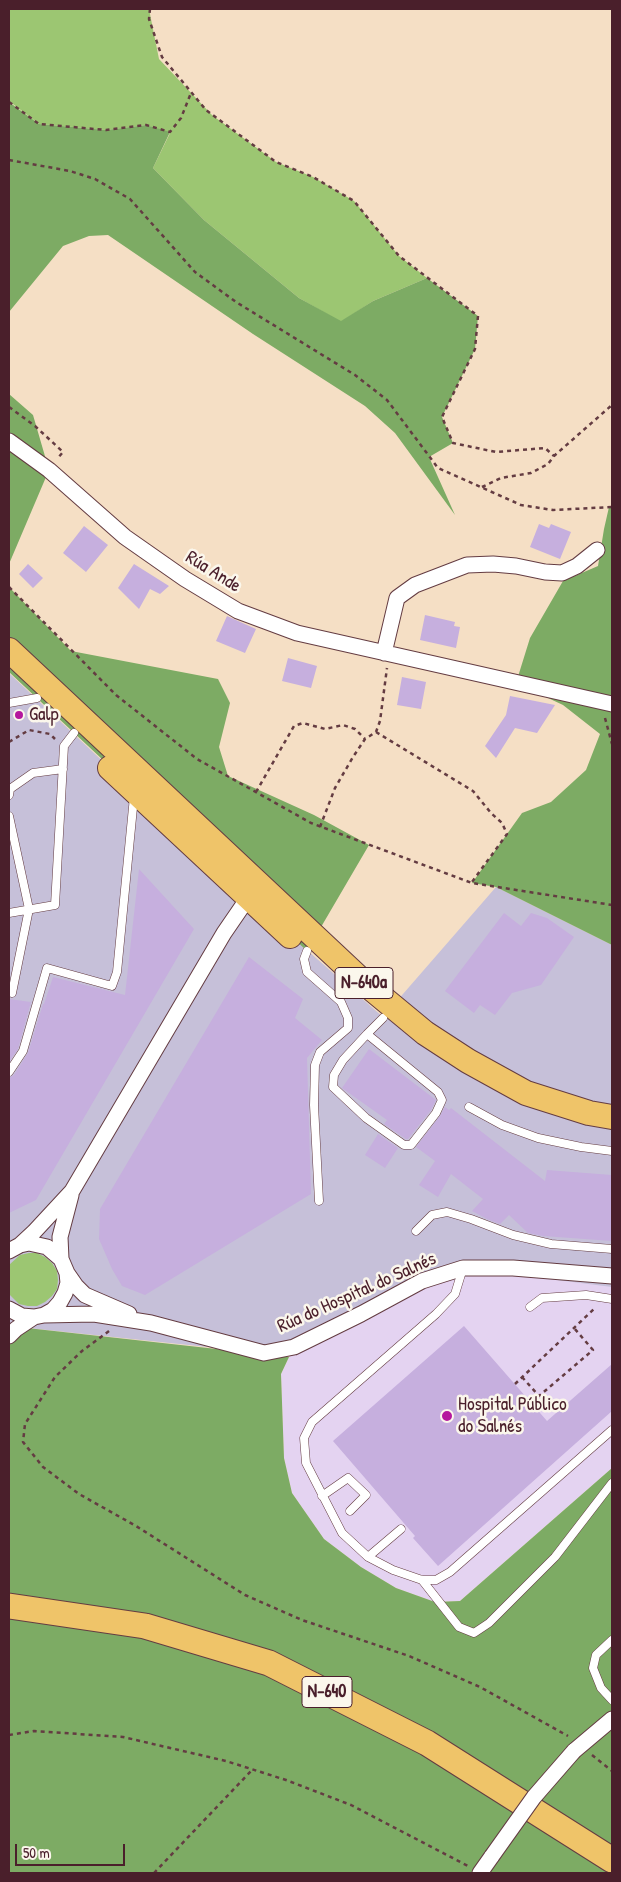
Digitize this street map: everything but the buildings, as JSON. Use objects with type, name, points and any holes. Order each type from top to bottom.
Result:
[{"type":"highway","name":"N-640","points":[[9,1606],[145,1626],[269,1663],[427,1743],[612,1860]]},
{"type":"highway","points":[[570,1833],[612,1868]]},
{"type":"main road","name":"N-640a","points":[[9,650],[248,898],[414,1044],[463,1076],[521,1106],[588,1124],[612,1128]]},
{"type":"main road","name":"N-640a","points":[[9,672],[37,698],[69,740],[145,789],[361,980],[425,1033],[468,1061],[526,1092],[589,1113],[612,1117]]},
{"type":"street","name":"Rúa Ande","points":[[9,441],[49,470],[125,537],[184,579],[238,611],[297,633],[606,703]]},
{"type":"street","points":[[387,654],[397,598],[415,585],[466,565],[493,564],[562,573],[577,566],[596,550]]},
{"type":"street","points":[[14,1248],[34,1232],[72,1191],[224,933],[248,898],[264,900],[355,986],[425,1033]]},
{"type":"street","points":[[9,1336],[16,1328],[53,1310],[65,1293],[68,1283],[60,1237],[72,1191]]},
{"type":"street","name":"Rúa do Hospital do Salnés","points":[[14,1248],[38,1244],[47,1247],[64,1266],[76,1286],[85,1295],[151,1323]]},
{"type":"street","name":"Rúa do Hospital do Salnés","points":[[39,1316],[70,1313],[94,1314],[151,1323],[264,1354],[294,1347],[422,1281],[463,1268],[513,1268],[612,1276]]},
{"type":"street","points":[[9,1309],[22,1316],[39,1316]]},
{"type":"street","points":[[480,1873],[534,1797],[578,1748],[612,1719]]},
{"type":"lane","points":[[9,703],[37,698]]},
{"type":"lane","points":[[9,913],[55,905],[63,769],[69,740]]},
{"type":"lane","points":[[9,795],[10,789],[33,773],[63,769]]},
{"type":"lane","points":[[9,1072],[23,1051],[46,968],[112,986],[117,972],[145,789]]},
{"type":"lane","points":[[9,816],[29,909],[12,993]]},
{"type":"lane","points":[[307,951],[304,959],[307,972],[340,1002],[348,1018],[348,1028],[320,1052],[315,1065],[314,1104],[319,1201]]},
{"type":"lane","points":[[367,1034],[438,1092],[442,1100],[436,1113],[411,1145],[404,1145],[366,1118],[333,1087],[334,1074],[343,1060],[367,1034],[383,1018]]},
{"type":"lane","points":[[469,1107],[502,1125],[538,1138],[612,1151]]},
{"type":"lane","points":[[416,1231],[432,1215],[447,1212],[512,1235],[551,1244],[612,1249]]},
{"type":"lane","points":[[463,1268],[455,1294],[436,1314],[312,1422],[304,1438],[306,1463],[342,1533],[368,1557],[393,1570],[422,1580],[436,1580],[450,1572],[612,1430]]},
{"type":"lane","points":[[530,1307],[542,1298],[586,1294],[610,1298]]},
{"type":"lane","points":[[322,1496],[348,1478],[366,1496],[350,1512]]},
{"type":"lane","points":[[422,1580],[459,1627],[474,1632],[489,1623],[556,1557],[612,1483]]},
{"type":"lane","points":[[368,1557],[401,1529]]},
{"type":"lane","points":[[612,1640],[596,1655],[593,1668],[601,1688],[612,1700]]},
{"type":"path","points":[[150,9],[149,19],[162,57],[206,110],[276,162],[313,177],[354,201],[400,256],[478,316],[475,348],[442,417],[453,443],[496,452],[545,448],[554,456]]},
{"type":"path","points":[[9,102],[39,124],[106,130],[146,125],[170,132],[181,118],[191,92]]},
{"type":"path","points":[[9,160],[70,171],[95,179],[130,200],[195,272],[236,302],[355,375],[387,400],[438,468],[521,505],[552,510],[612,506]]},
{"type":"path","points":[[482,487],[501,478],[531,473],[548,464],[554,456],[612,405]]},
{"type":"path","points":[[9,407],[35,426],[63,452],[49,470]]},
{"type":"path","points":[[9,587],[116,695],[197,759],[320,827],[472,883],[612,905]]},
{"type":"path","points":[[320,827],[335,788],[365,739],[376,732],[380,721],[387,654]]},
{"type":"path","points":[[606,703],[612,744]]},
{"type":"path","points":[[256,792],[294,726],[303,723],[326,729],[343,725],[355,730],[365,739]]},
{"type":"path","points":[[9,742],[29,730],[69,740]]},
{"type":"path","points":[[376,732],[474,791],[491,813],[502,823],[507,834],[472,883]]},
{"type":"path","points":[[515,1384],[574,1328],[610,1298]]},
{"type":"path","points":[[522,1377],[539,1396],[593,1350],[574,1328]]},
{"type":"path","points":[[110,1331],[82,1351],[55,1377],[25,1424],[23,1442],[42,1467],[79,1494],[183,1555],[245,1595],[302,1620],[409,1656],[480,1686],[612,1771]]},
{"type":"path","points":[[9,1734],[34,1731],[123,1737],[226,1761],[286,1780],[350,1805],[480,1873]]},
{"type":"path","points":[[154,1873],[252,1770]]},
{"type":"shaded area","points":[[9,673],[248,898],[383,1017],[496,887],[612,945],[612,1287],[463,1268],[264,1353],[9,1326]]},
{"type":"shaded area","name":"Hospital Público do Salnés","points":[[501,1273],[612,1286],[612,1468],[460,1601],[435,1602],[396,1588],[361,1567],[324,1539],[292,1493],[284,1458],[281,1374],[289,1357],[378,1305],[434,1278]]},
{"type":"green space","points":[[9,9],[150,9],[159,59],[212,115],[276,162],[313,177],[354,201],[399,256],[427,278],[373,301],[341,322],[299,298],[204,220],[153,168],[170,133],[146,125],[106,130],[39,124],[9,101]]},
{"type":"green space","points":[[9,102],[39,124],[106,130],[146,125],[170,132],[153,168],[204,220],[299,298],[341,321],[373,301],[427,278],[478,316],[475,349],[442,417],[453,443],[429,457],[455,515],[395,433],[365,406],[253,334],[108,235],[89,236],[63,246],[9,312]]},
{"type":"green space","points":[[9,394],[33,415],[49,470],[9,564]]},
{"type":"green space","points":[[609,507],[612,507],[612,945],[496,887],[472,883],[522,813],[551,802],[586,770],[600,734],[563,705],[516,683],[530,638],[563,581],[598,566]]},
{"type":"green space","points":[[9,587],[71,651],[218,679],[230,703],[219,747],[228,776],[314,815],[369,845],[307,951],[9,672]]},
{"type":"green space","points":[[37,1253],[45,1257],[57,1271],[57,1289],[45,1302],[37,1306],[19,1304],[9,1294],[9,1265],[20,1255]]},
{"type":"green space","points":[[9,1326],[289,1357],[281,1374],[284,1458],[292,1493],[324,1539],[361,1567],[396,1588],[435,1602],[460,1601],[612,1468],[612,1873],[9,1873]]},
{"type":"place","name":"Galp","points":[[19,715]]},
{"type":"place","name":"Hospital Público do Salnés","points":[[447,1416]]}]
